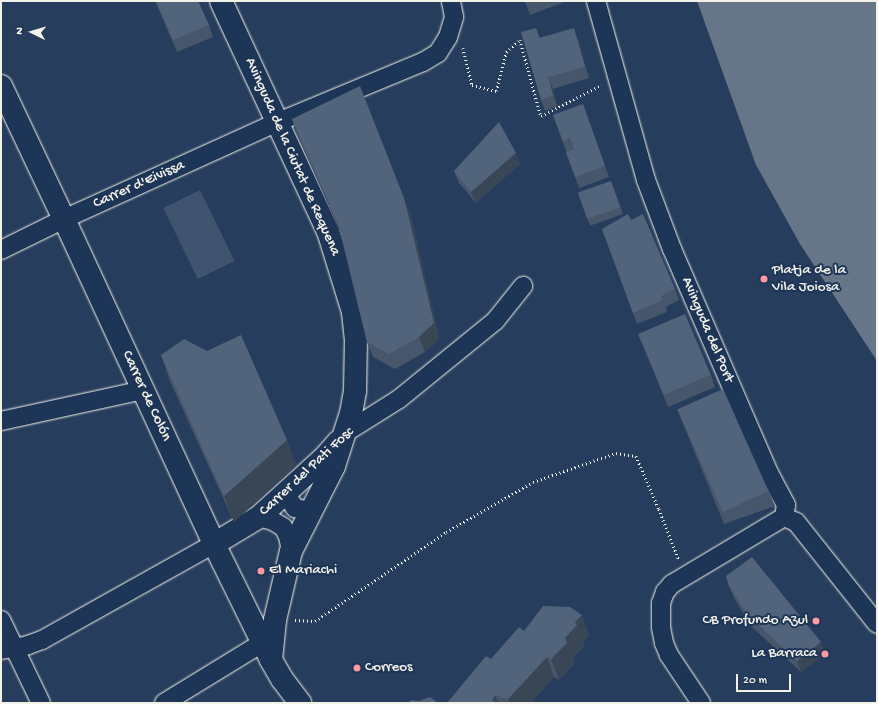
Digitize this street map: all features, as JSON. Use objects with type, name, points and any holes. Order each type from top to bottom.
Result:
[{"type":"street","name":"Avinguda de la Ciutat de Requena","points":[[221,1],[328,230],[353,312],[356,339],[355,384],[351,412],[334,466],[291,551],[267,651]]},
{"type":"street","name":"Carrer d'Eivissa","points":[[1,250],[64,219],[278,122],[423,62],[438,53],[448,36],[454,17],[451,1]]},
{"type":"street","name":"Avinguda del Port","points":[[596,1],[616,77],[648,187],[685,278],[769,473],[786,505],[784,517]]},
{"type":"street","name":"Carrer de Colón","points":[[1,86],[214,544],[267,651],[297,701]]},
{"type":"street","name":"Carrer del Pati Fosc","points":[[8,649],[42,640],[214,544],[259,517],[325,457],[345,433],[399,399],[495,322],[523,286]]},
{"type":"street","points":[[1,421],[143,390]]},
{"type":"street","points":[[288,491],[289,499],[295,508],[305,510],[313,508]]},
{"type":"street","points":[[259,517],[273,521],[283,527],[288,536],[291,551]]},
{"type":"street","points":[[701,703],[669,655],[664,643],[661,627],[660,603],[672,584],[784,517],[796,522],[877,624]]},
{"type":"street","points":[[1,620],[8,649],[41,703]]},
{"type":"street","points":[[164,703],[267,651]]},
{"type":"path","points":[[448,36],[465,49],[472,85],[496,91],[506,52],[520,40],[541,116],[616,77]]},
{"type":"path","points":[[275,620],[315,621],[446,532],[533,482],[616,453],[636,456],[659,509],[685,576]]},
{"type":"shaded area","points":[[697,1],[877,1],[877,361],[800,244],[756,165]]},
{"type":"shaded area","points":[[200,190],[235,261],[198,279],[163,208]]},
{"type":"building","points":[[156,1],[198,1],[209,25],[173,40]]},
{"type":"building","points":[[536,28],[539,38],[574,28],[585,67],[548,77],[553,95],[541,100],[521,32]]},
{"type":"building","points":[[360,86],[404,198],[434,323],[419,337],[389,354],[367,342],[339,226],[292,119]]},
{"type":"building","points":[[583,104],[605,166],[575,177],[566,152],[574,149],[570,138],[563,141],[553,115]]},
{"type":"building","points":[[499,122],[516,153],[471,192],[454,171]]},
{"type":"building","points":[[611,181],[620,207],[587,219],[578,192]]},
{"type":"building","points":[[628,214],[631,220],[643,214],[675,289],[661,296],[663,300],[633,313],[602,229]]},
{"type":"building","points":[[685,314],[711,375],[664,395],[638,334]]},
{"type":"building","points":[[241,335],[287,440],[224,496],[161,355],[184,339],[207,351]]},
{"type":"building","points":[[723,389],[769,491],[723,512],[677,409]]},
{"type":"building","points":[[752,557],[821,642],[797,661],[748,615],[729,586],[726,576]]},
{"type":"building","points":[[543,606],[570,607],[582,615],[575,622],[577,625],[565,638],[567,643],[551,659],[547,657],[508,699],[495,695],[492,700],[496,703],[447,703],[486,656],[491,659],[519,627],[524,631]]},
{"type":"building","points":[[430,697],[438,703],[408,703],[411,700],[419,701]]},
{"type":"place","name":"Platja de la Vila Joiosa","points":[[764,279]]},
{"type":"place","name":"El Mariachi","points":[[261,571]]},
{"type":"place","name":"CB Profundo Azul","points":[[816,621]]},
{"type":"place","name":"La Barraca","points":[[825,654]]},
{"type":"place","name":"Correos","points":[[357,668]]}]
